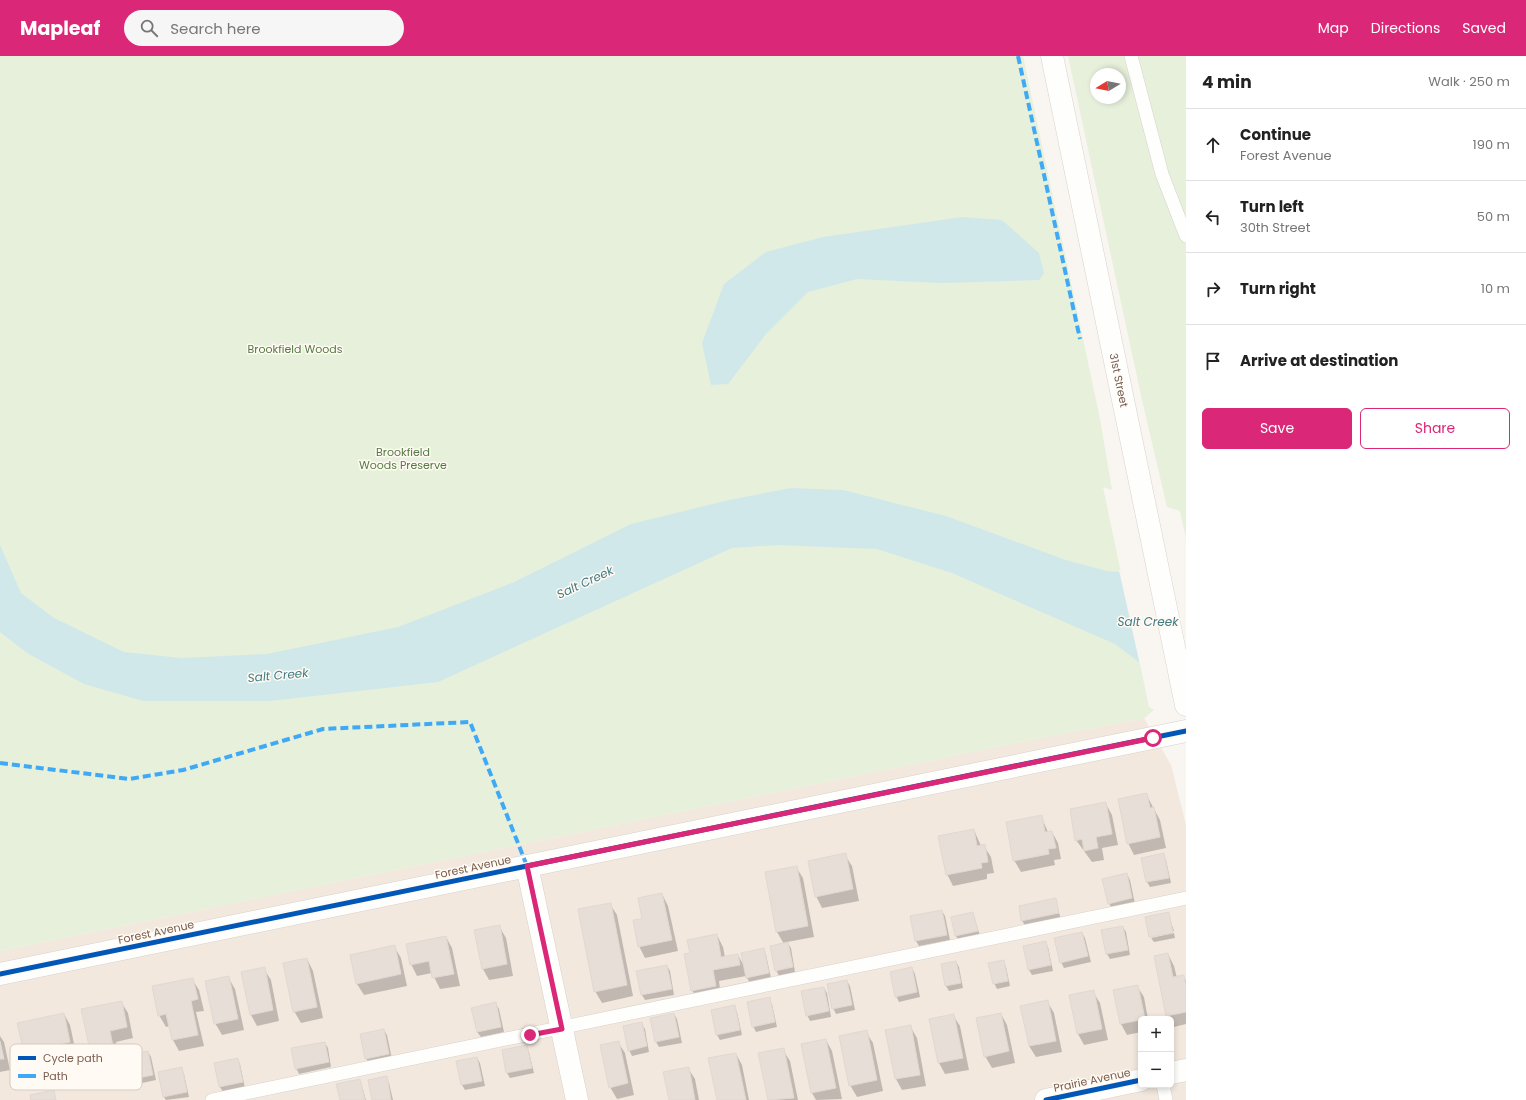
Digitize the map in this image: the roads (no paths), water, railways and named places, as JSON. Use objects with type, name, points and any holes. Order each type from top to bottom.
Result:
[{"type":"street","name":"31st Street","points":[[1052,56],[1138,480],[1185,698]]},
{"type":"street","name":"Forest Avenue","points":[[0,974],[1186,731]]},
{"type":"street","points":[[527,866],[577,1100]]},
{"type":"street","points":[[1174,1072],[1186,1070]]},
{"type":"street","name":"Prairie Avenue","points":[[1046,1100],[1138,1081]]},
{"type":"lane","points":[[1131,56],[1162,174],[1186,236]]},
{"type":"lane","points":[[212,1100],[562,1029],[1186,898]]},
{"type":"lane","points":[[1164,1088],[1166,1100]]},
{"type":"water","points":[[962,217],[1002,220],[1039,253],[1044,273],[1039,280],[941,283],[857,279],[808,292],[766,334],[728,384],[711,385],[702,343],[724,284],[766,252],[823,237]]},
{"type":"water","name":"Salt Creek","points":[[791,488],[843,490],[946,516],[1066,560],[1107,571],[1120,572],[1186,674],[1140,663],[1115,644],[952,573],[877,549],[777,545],[732,548],[438,682],[270,701],[143,701],[84,684],[27,653],[0,632],[0,545],[21,593],[54,618],[124,652],[181,658],[267,654],[398,627],[512,583],[631,524],[729,500]]},
{"type":"park label","name":"Brookfield Woods","points":[[295,349]]},
{"type":"park label","name":"Brookfield Woods Preserve","points":[[403,458]]}]
